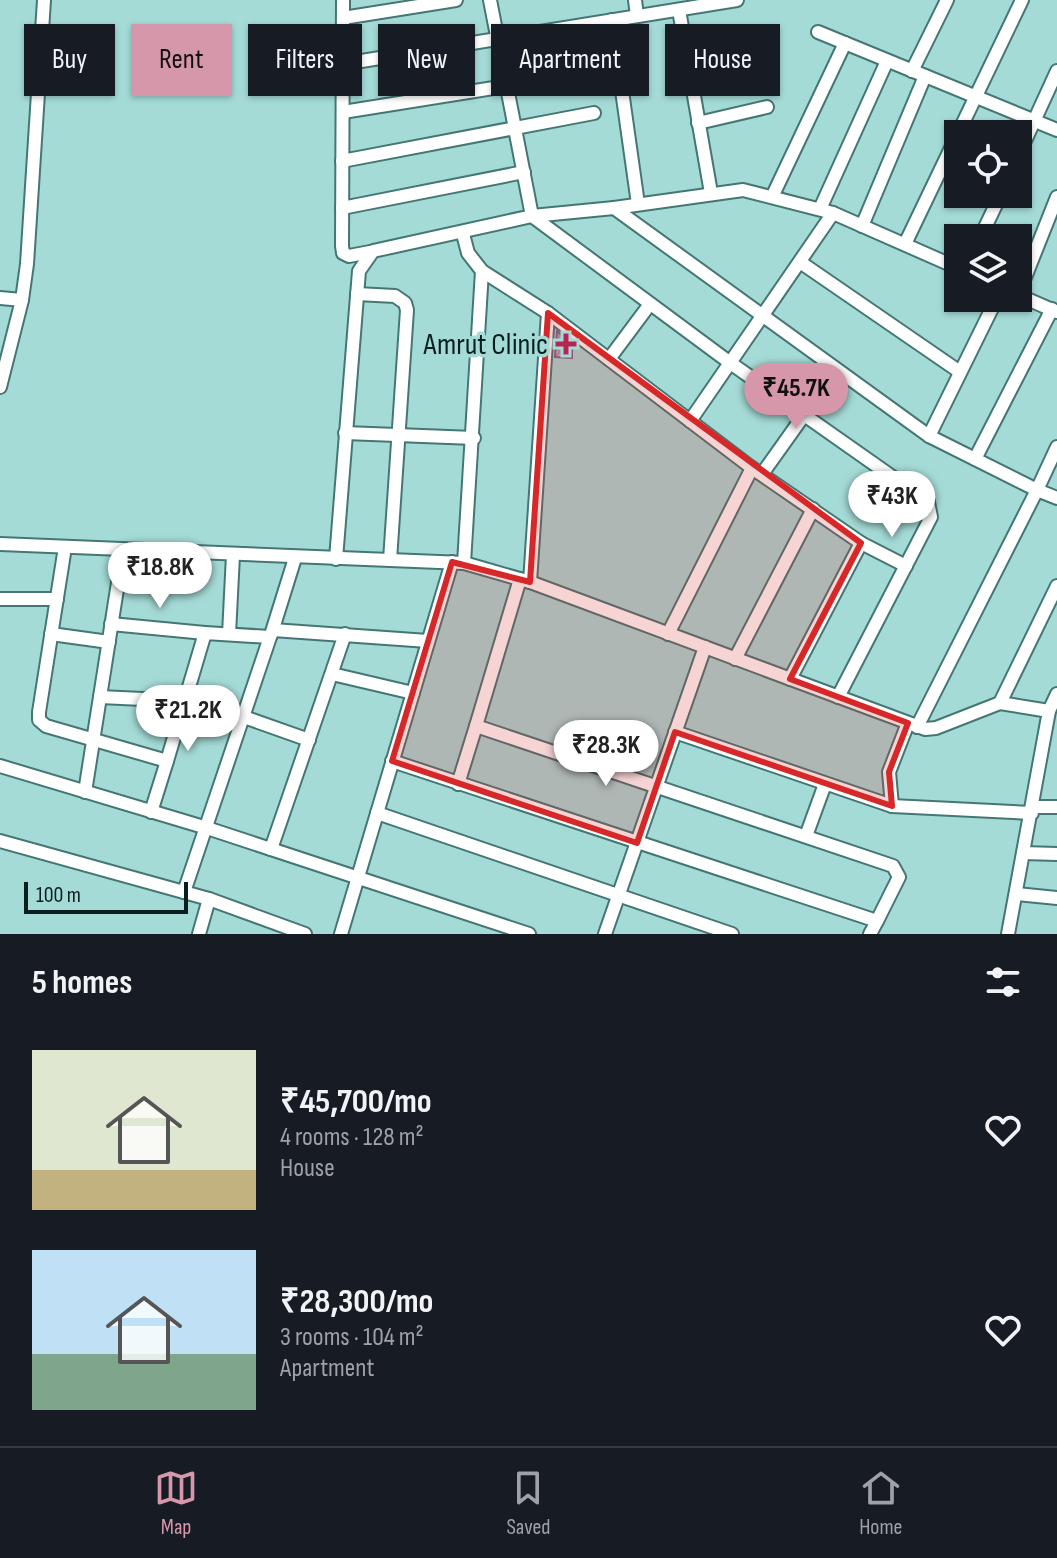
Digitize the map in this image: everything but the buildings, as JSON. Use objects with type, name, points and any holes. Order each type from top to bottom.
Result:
[{"type":"street","points":[[0,387],[22,300],[27,264],[44,0]]},
{"type":"street","points":[[343,0],[343,24]]},
{"type":"street","points":[[343,18],[456,0]]},
{"type":"street","points":[[490,0],[493,24]]},
{"type":"street","points":[[635,0],[637,16]]},
{"type":"street","points":[[587,24],[679,10],[697,3],[737,0]]},
{"type":"street","points":[[912,71],[947,0]]},
{"type":"street","points":[[905,244],[1022,0]]},
{"type":"street","points":[[679,10],[711,193]]},
{"type":"street","points":[[612,20],[638,204]]},
{"type":"street","points":[[818,32],[1057,130]]},
{"type":"street","points":[[362,61],[491,40]]},
{"type":"street","points":[[773,195],[845,43]]},
{"type":"street","points":[[820,209],[887,61]]},
{"type":"street","points":[[1032,125],[1057,71]]},
{"type":"street","points":[[862,226],[925,76]]},
{"type":"street","points":[[343,112],[491,89]]},
{"type":"street","points":[[343,96],[343,253],[349,256],[463,234],[532,216],[743,190],[773,195],[833,213],[944,262]]},
{"type":"street","points":[[507,96],[532,216],[729,362],[928,502],[931,517],[838,697]]},
{"type":"street","points":[[698,123],[767,107]]},
{"type":"street","points":[[342,161],[594,113]]},
{"type":"street","points":[[342,208],[524,172]]},
{"type":"street","points":[[1032,266],[1052,225],[1057,197]]},
{"type":"street","points":[[614,208],[929,436],[1057,498]]},
{"type":"street","points":[[690,421],[833,213]]},
{"type":"street","points":[[463,234],[468,253],[482,271],[548,313],[757,471],[861,543],[906,566]]},
{"type":"street","points":[[336,559],[359,271],[363,260],[373,251]]},
{"type":"street","points":[[800,262],[960,372]]},
{"type":"street","points":[[341,934],[428,641],[458,562],[474,438],[482,271]]},
{"type":"street","points":[[357,294],[395,296],[405,303],[390,560]]},
{"type":"street","points":[[0,298],[22,300]]},
{"type":"street","points":[[975,459],[1054,311],[1032,301]]},
{"type":"street","points":[[609,359],[650,304]]},
{"type":"street","points":[[929,436],[990,312]]},
{"type":"street","points":[[458,784],[525,580],[548,313]]},
{"type":"street","points":[[668,634],[757,471],[804,415]]},
{"type":"street","points":[[345,433],[474,438]]},
{"type":"street","points":[[892,806],[889,772],[1057,447]]},
{"type":"street","points":[[735,659],[813,509]]},
{"type":"street","points":[[790,679],[861,543]]},
{"type":"street","points":[[0,544],[295,558],[458,562],[525,580],[913,725],[936,728],[1000,703],[1010,702],[1049,711]]},
{"type":"street","points":[[65,547],[39,720],[46,726],[167,761]]},
{"type":"street","points":[[85,792],[123,551]]},
{"type":"street","points":[[229,634],[233,555]]},
{"type":"street","points":[[184,892],[295,558]]},
{"type":"street","points":[[1000,703],[1057,586]]},
{"type":"street","points":[[0,599],[57,599]]},
{"type":"street","points":[[111,624],[205,633],[345,634],[428,641]]},
{"type":"street","points":[[151,812],[205,633]]},
{"type":"street","points":[[51,634],[109,642]]},
{"type":"street","points":[[271,849],[345,634]]},
{"type":"street","points":[[605,934],[705,647]]},
{"type":"street","points":[[332,674],[413,693]]},
{"type":"street","points":[[1008,934],[1049,711],[1057,694]]},
{"type":"street","points":[[100,697],[185,701]]},
{"type":"street","points":[[244,717],[309,740]]},
{"type":"street","points":[[476,726],[806,836],[898,870],[899,877],[870,934]]},
{"type":"street","points":[[675,732],[892,806],[1032,810],[1057,807]]},
{"type":"street","points":[[392,761],[877,921]]},
{"type":"street","points":[[0,766],[207,828],[529,934]]},
{"type":"street","points":[[806,836],[825,784]]},
{"type":"street","points":[[377,813],[732,934]]},
{"type":"street","points":[[0,841],[209,899],[305,934]]},
{"type":"street","points":[[1023,853],[1057,854]]},
{"type":"street","points":[[1017,894],[1057,898]]},
{"type":"street","points":[[199,934],[209,899]]},
{"type":"highlighted area","points":[[548,313],[861,543],[790,679],[908,723],[889,772],[892,806],[675,732],[637,843],[392,761],[452,562],[530,582]]},
{"type":"place","name":"Amrut Clinic","points":[[566,344]]}]
